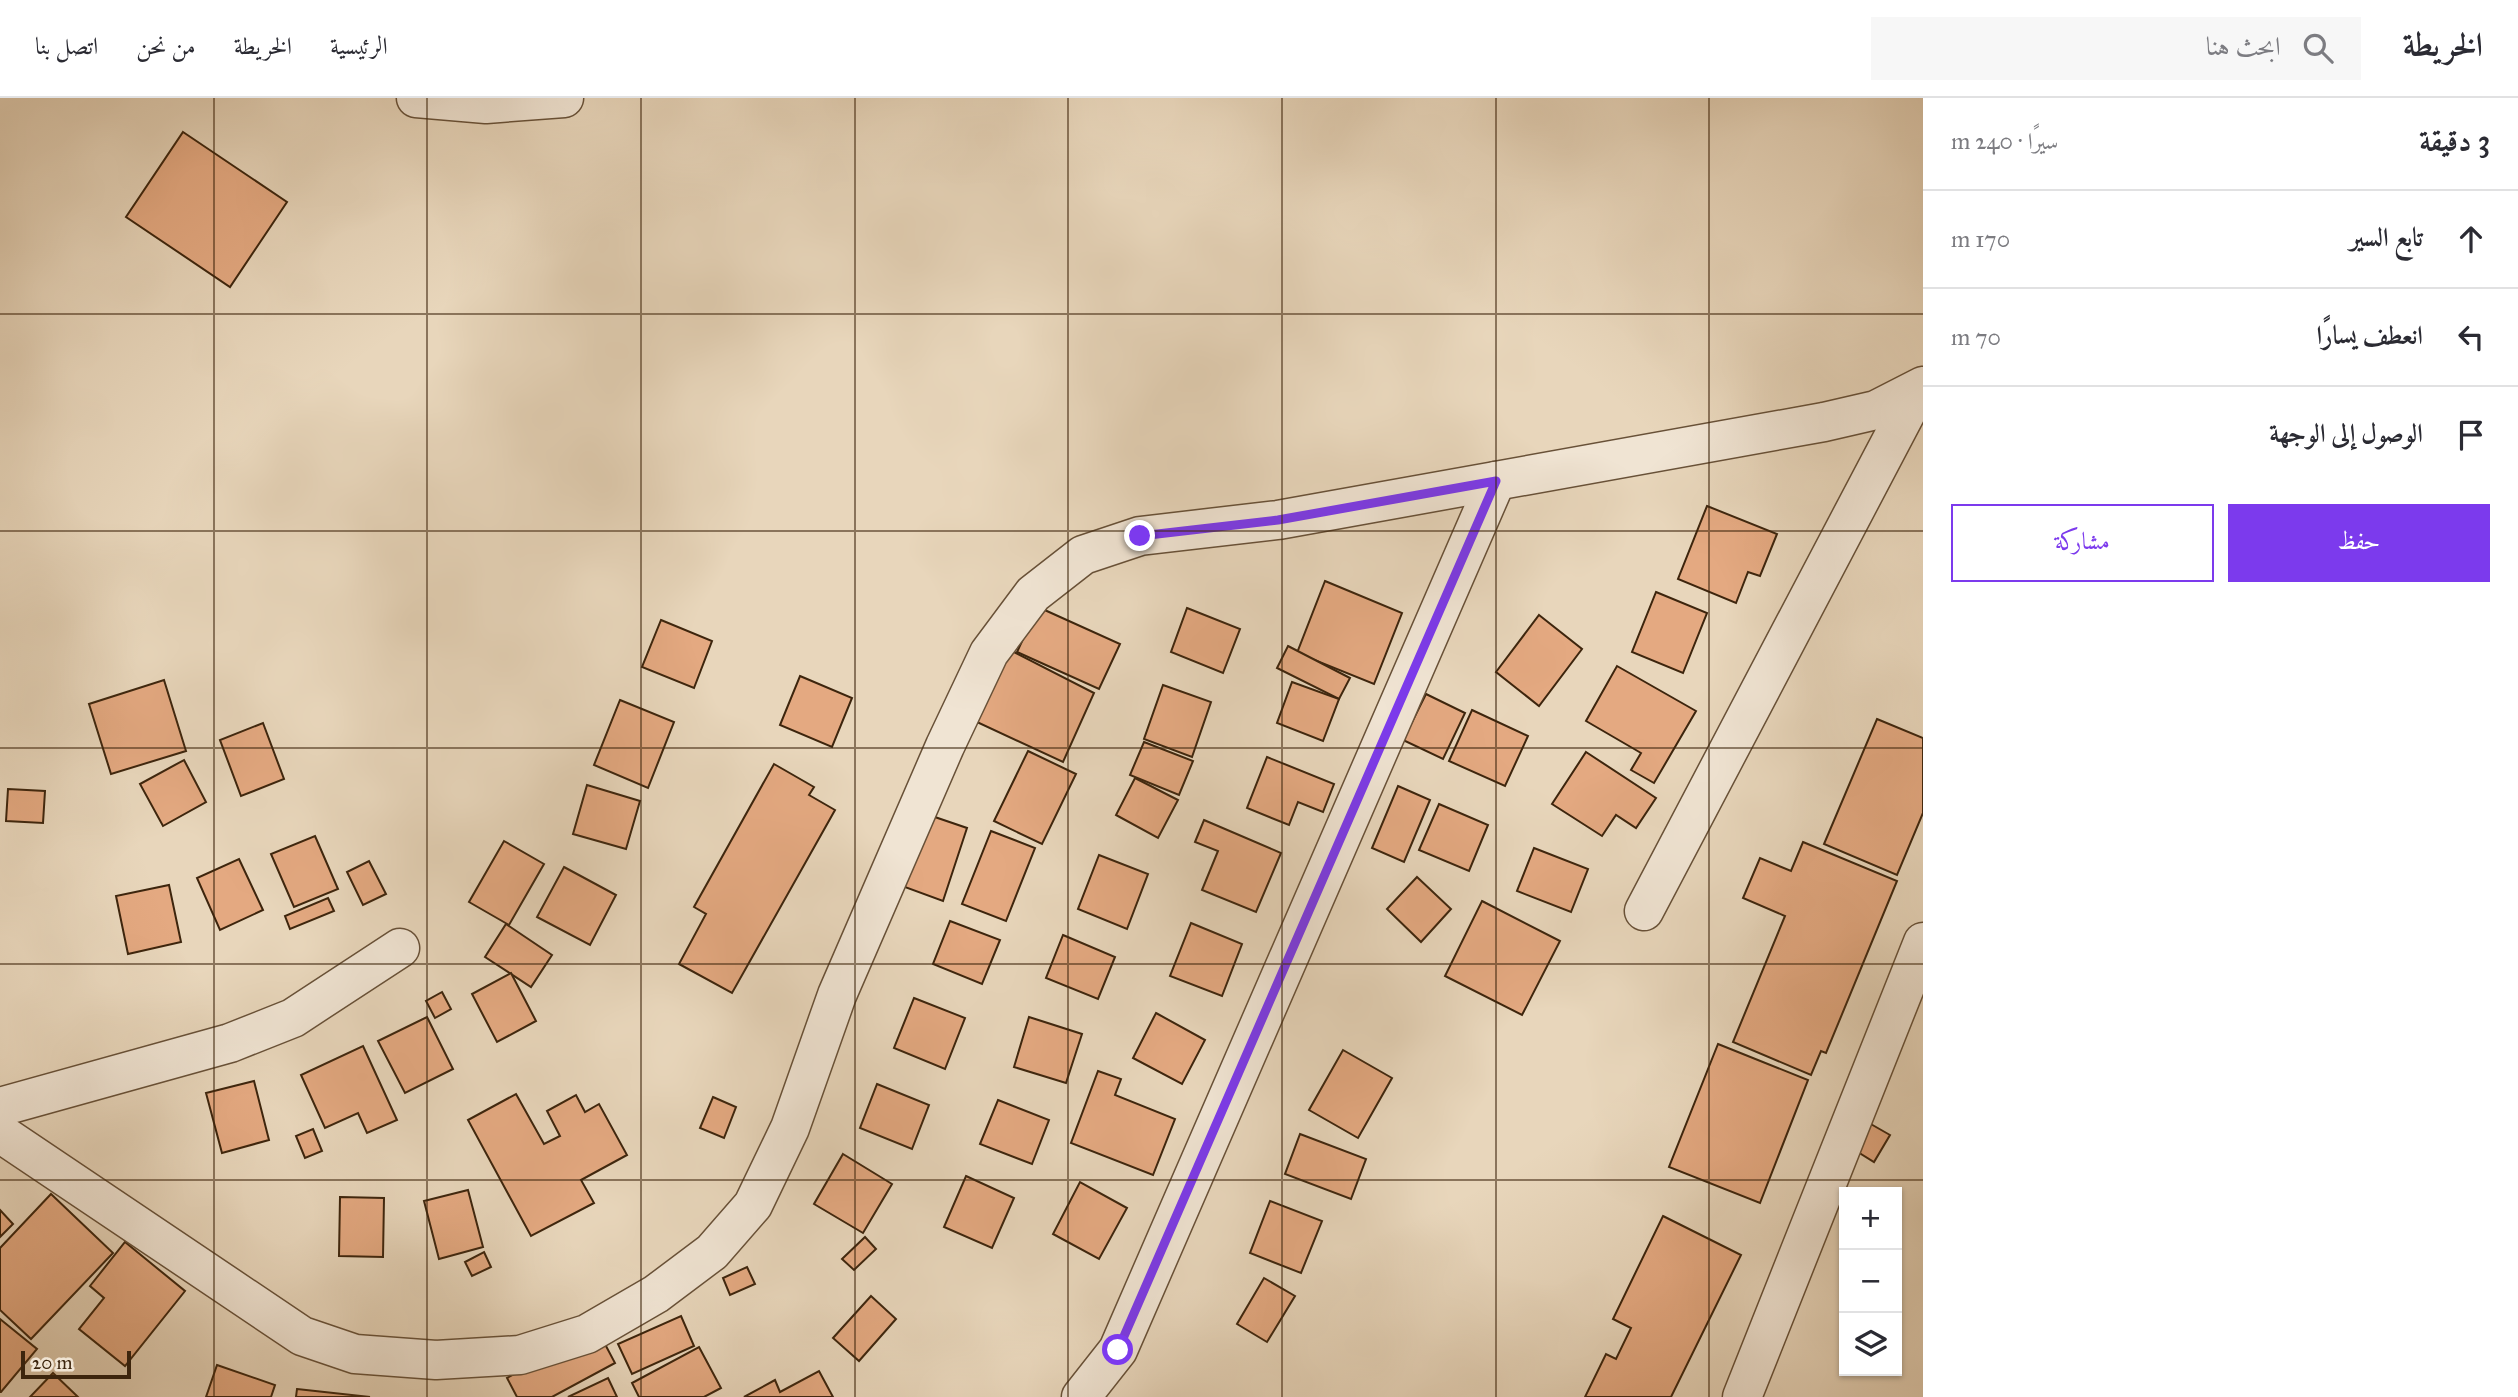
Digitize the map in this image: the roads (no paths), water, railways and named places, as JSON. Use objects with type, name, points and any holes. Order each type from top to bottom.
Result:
[{"type":"street","points":[[416,98],[486,101],[564,98]]},
{"type":"street","points":[[0,1133],[302,1336],[355,1354],[436,1360],[520,1355],[587,1334],[656,1294],[712,1252],[753,1205],[790,1128],[837,995],[945,746],[989,653],[1034,594],[1083,555],[1140,536],[1278,520],[1824,422],[1877,410],[1921,388]]},
{"type":"street","points":[[1644,911],[1921,388]]},
{"type":"street","points":[[1081,1397],[1118,1350],[1496,481]]},
{"type":"street","points":[[1742,1397],[1923,942]]},
{"type":"street","points":[[0,1107],[230,1043],[293,1018],[400,947]]}]
